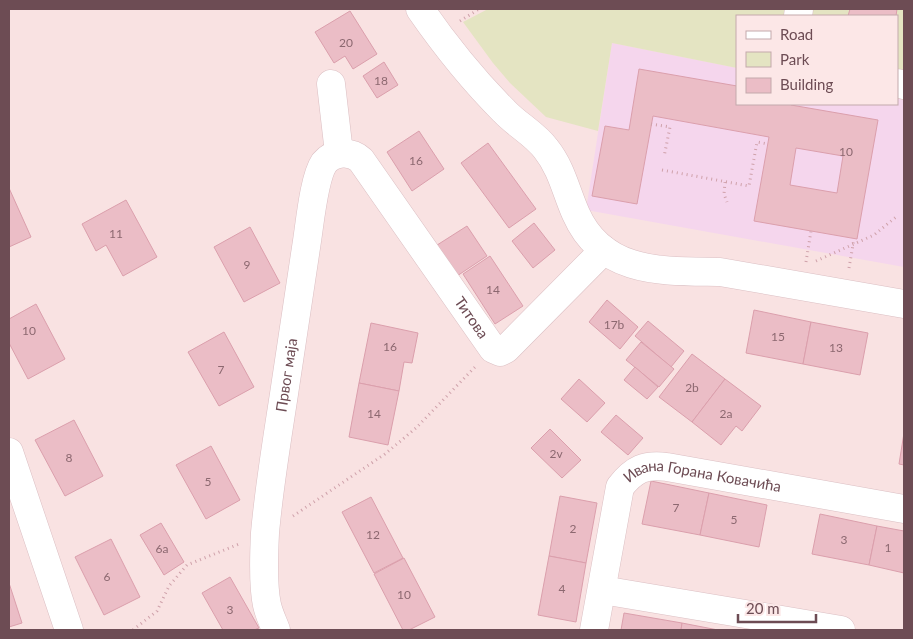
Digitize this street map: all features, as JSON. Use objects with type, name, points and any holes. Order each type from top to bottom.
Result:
[{"type":"street","points":[[420,9],[479,85],[506,113],[545,148],[561,174],[578,219],[589,236],[604,250],[621,261],[642,268],[696,273],[720,272],[904,304]]},
{"type":"street","points":[[331,84],[350,156]]},
{"type":"street","name":"Титова","points":[[350,156],[493,348],[500,352],[506,349],[604,250]]},
{"type":"street","name":"Првог маја","points":[[276,630],[267,605],[265,534],[276,447],[314,201],[324,164],[331,157],[350,156]]},
{"type":"street","points":[[9,452],[69,630]]},
{"type":"street","name":"Ивана Горана Ковачића","points":[[594,630],[620,487],[637,470],[652,465],[904,509]]},
{"type":"street","points":[[602,590],[842,630]]},
{"type":"path","points":[[651,124],[670,127],[664,158]]},
{"type":"path","points":[[662,170],[749,186],[757,142],[768,144]]},
{"type":"path","points":[[725,182],[724,194],[727,202]]},
{"type":"path","points":[[811,231],[805,268],[832,253],[874,235],[896,217]]},
{"type":"path","points":[[849,269],[854,238]]},
{"type":"path","points":[[321,498],[385,454],[416,428],[493,348]]},
{"type":"path","points":[[133,630],[157,612],[169,586],[187,565],[265,534]]},
{"type":"shaded area","points":[[612,43],[736,68],[736,105],[898,105],[898,98],[904,100],[904,267],[586,210]]},
{"type":"green space","points":[[488,9],[904,9],[904,100],[898,98],[898,15],[736,15],[736,68],[612,43],[598,131],[546,117],[510,83],[463,22]]},
{"type":"building","points":[[850,9],[897,9],[896,15],[848,15]]},
{"type":"building","points":[[350,11],[377,54],[353,69],[345,56],[334,63],[315,32]]},
{"type":"building","points":[[384,62],[398,85],[377,98],[363,76]]},
{"type":"building","points":[[639,69],[736,86],[736,105],[791,105],[878,120],[857,239],[754,221],[769,137],[653,116],[637,204],[592,196],[605,126],[629,130]],"holes":[[[796,148],[843,156],[837,193],[790,185]]]},
{"type":"building","points":[[419,131],[444,169],[412,191],[387,152]]},
{"type":"building","points":[[488,143],[536,209],[509,228],[461,163]]},
{"type":"building","points":[[9,188],[31,237],[9,247]]},
{"type":"building","points":[[126,200],[157,257],[123,276],[106,245],[96,251],[82,224]]},
{"type":"building","points":[[534,223],[555,250],[533,268],[512,241]]},
{"type":"building","points":[[467,226],[487,256],[454,278],[434,247]]},
{"type":"building","points":[[250,227],[280,283],[244,302],[214,247]]},
{"type":"building","points":[[490,256],[523,306],[495,324],[463,274]]},
{"type":"building","points":[[607,300],[638,327],[620,349],[589,322]]},
{"type":"building","points":[[36,304],[65,359],[28,379],[9,343],[9,319]]},
{"type":"building","points":[[754,310],[811,322],[803,364],[746,353]]},
{"type":"building","points":[[648,321],[684,351],[671,367],[635,336]]},
{"type":"building","points":[[811,322],[868,333],[860,375],[803,364]]},
{"type":"building","points":[[371,323],[418,333],[412,363],[404,362],[399,391],[359,383]]},
{"type":"building","points":[[224,332],[254,387],[219,406],[188,352]]},
{"type":"building","points":[[641,342],[674,369],[659,387],[626,360]]},
{"type":"building","points":[[692,354],[725,379],[692,422],[659,397]]},
{"type":"building","points":[[635,367],[658,387],[647,399],[624,380]]},
{"type":"building","points":[[579,379],[605,403],[587,422],[561,399]]},
{"type":"building","points":[[725,379],[761,406],[742,431],[736,426],[721,445],[692,422]]},
{"type":"building","points":[[359,383],[399,391],[388,445],[349,437]]},
{"type":"building","points":[[616,415],[643,438],[628,455],[601,432]]},
{"type":"building","points":[[74,420],[103,476],[65,496],[35,440]]},
{"type":"building","points":[[550,429],[581,460],[562,478],[531,448]]},
{"type":"building","points":[[904,433],[904,465],[899,464]]},
{"type":"building","points":[[211,446],[240,500],[206,519],[176,465]]},
{"type":"building","points":[[651,481],[709,493],[700,535],[642,524]]},
{"type":"building","points":[[709,493],[767,505],[759,547],[700,535]]},
{"type":"building","points":[[560,496],[597,503],[586,563],[549,556]]},
{"type":"building","points":[[371,497],[403,558],[374,573],[342,512]]},
{"type":"building","points":[[820,514],[877,526],[869,565],[812,554]]},
{"type":"building","points":[[161,523],[184,562],[164,575],[140,535]]},
{"type":"building","points":[[877,526],[904,531],[904,573],[869,565]]},
{"type":"building","points":[[111,539],[140,597],[104,615],[75,557]]},
{"type":"building","points":[[549,556],[586,563],[576,622],[538,615]]},
{"type":"building","points":[[404,558],[435,617],[409,630],[403,630],[374,574]]},
{"type":"building","points":[[230,577],[259,628],[254,630],[223,630],[202,593]]},
{"type":"building","points":[[9,583],[22,623],[9,627]]},
{"type":"building","points":[[624,613],[682,623],[681,630],[621,630]]},
{"type":"building","points":[[682,623],[718,630],[681,630]]}]
